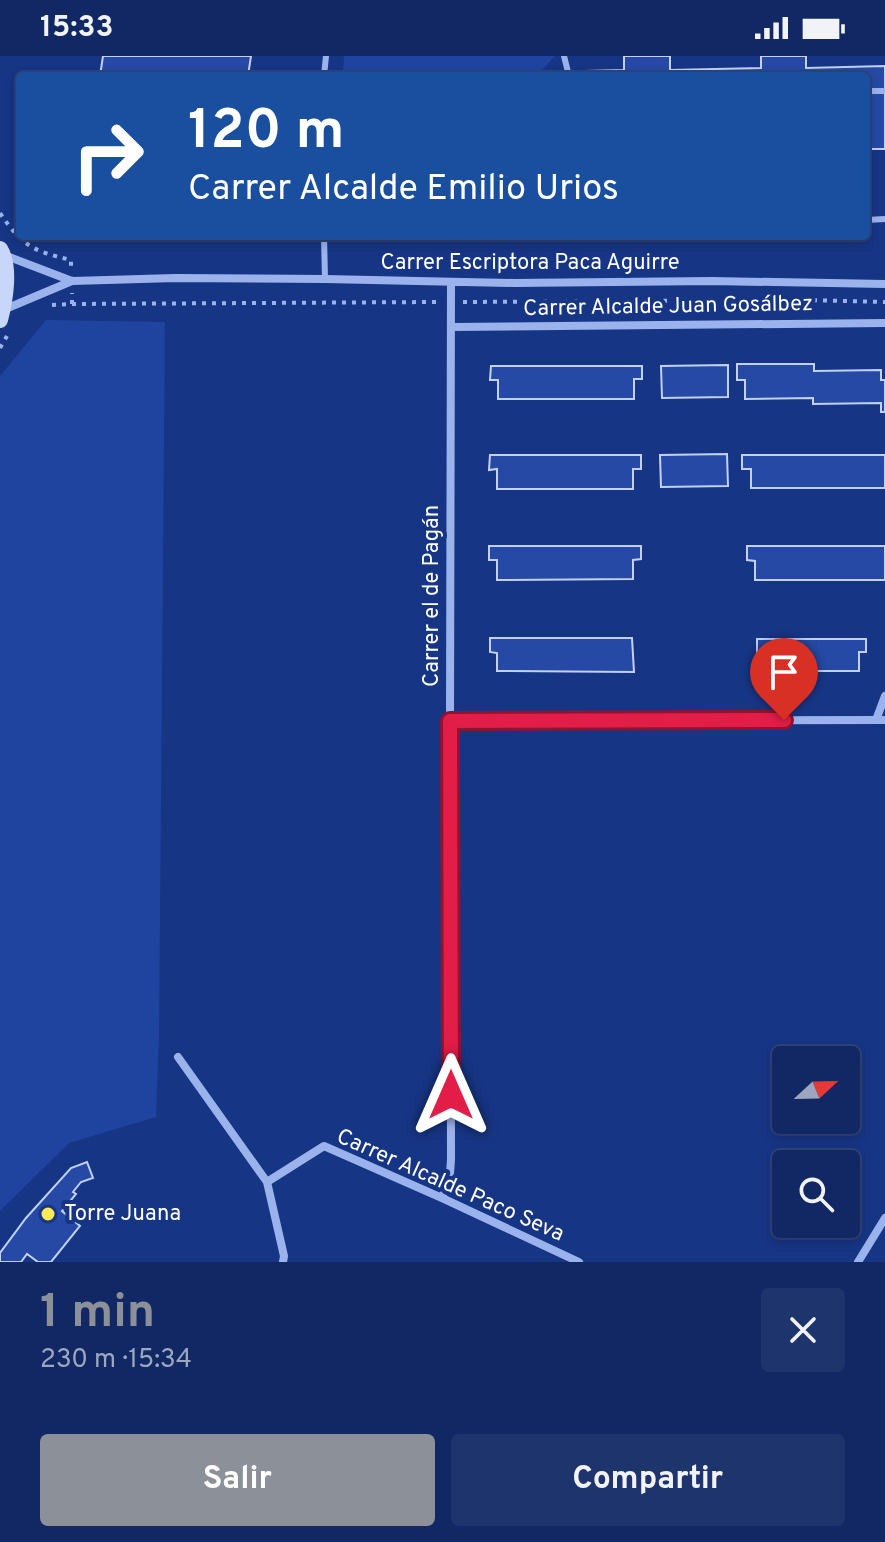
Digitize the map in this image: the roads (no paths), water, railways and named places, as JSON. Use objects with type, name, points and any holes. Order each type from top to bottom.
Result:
[{"type":"main road","points":[[1,315],[7,295],[2,252]]},
{"type":"street","points":[[2,252],[72,281]]},
{"type":"street","name":"Carrer Escriptora Paca Aguirre","points":[[72,281],[175,278],[885,284]]},
{"type":"street","points":[[1,315],[72,281]]},
{"type":"street","name":"Carrer el de Pagán","points":[[442,1198],[451,1159],[451,282]]},
{"type":"street","name":"Carrer Alcalde Juan Gosálbez","points":[[451,327],[885,323]]},
{"type":"street","points":[[450,721],[880,720],[885,696]]},
{"type":"street","points":[[178,1057],[267,1182],[283,1262]]},
{"type":"street","name":"Carrer Alcalde Paco Seva","points":[[267,1182],[324,1146],[579,1262]]},
{"type":"street","points":[[858,1262],[885,1218]]},
{"type":"lane","points":[[324,240],[325,279]]},
{"type":"place","name":"Torre Juana","points":[[48,1214]]}]
